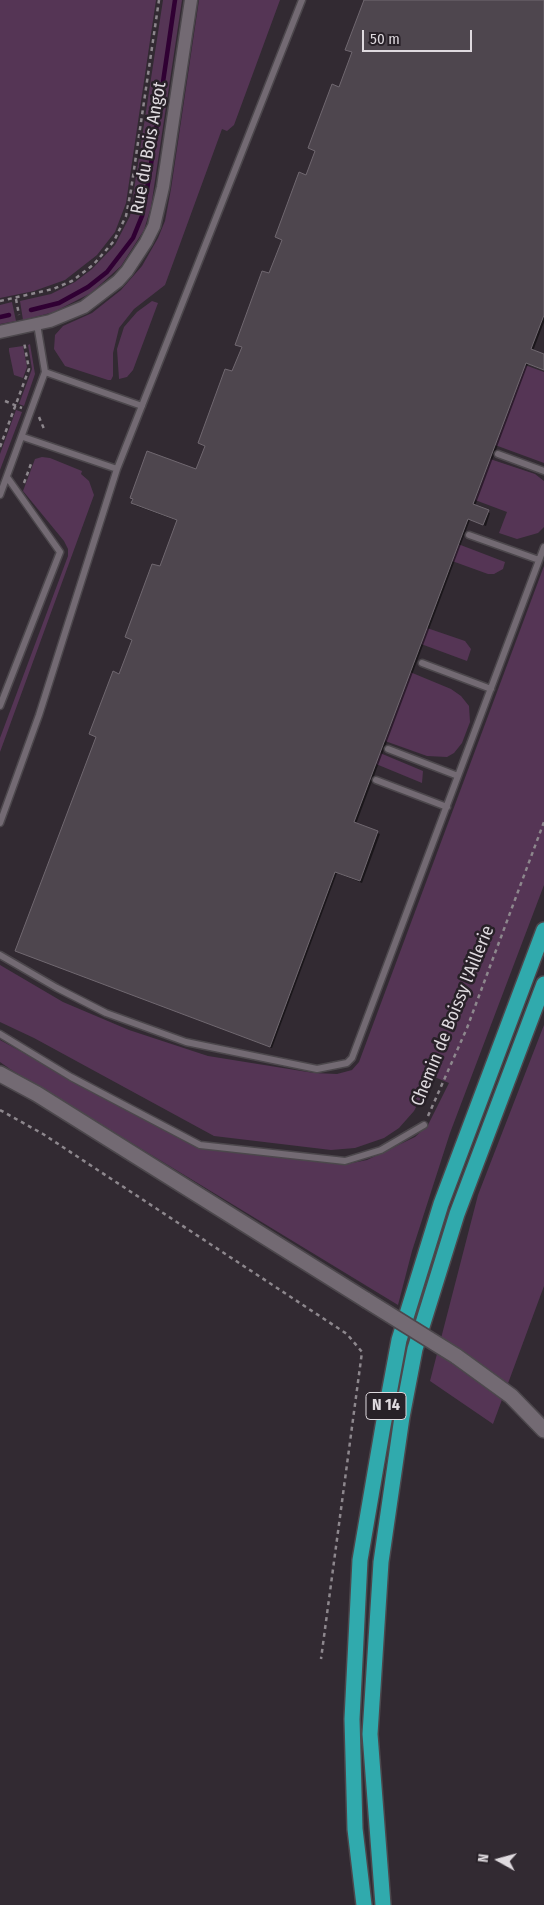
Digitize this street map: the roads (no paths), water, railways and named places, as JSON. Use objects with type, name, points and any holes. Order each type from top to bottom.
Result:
[{"type":"highway","name":"N 14","points":[[364,1905],[355,1829],[352,1719],[360,1560],[386,1407],[399,1340],[441,1204],[544,930]]},
{"type":"highway","name":"N 14","points":[[383,1905],[370,1734],[381,1562],[402,1417],[415,1348],[457,1214],[544,984]]},
{"type":"highway","points":[[381,1562],[380,1766],[392,1905]]},
{"type":"main road","points":[[0,1074],[37,1094],[456,1356],[511,1396],[544,1430]]},
{"type":"street","name":"Rue du Bois Angot","points":[[0,332],[37,324],[71,313],[95,299],[127,271],[146,242],[154,226],[163,187],[191,0]]},
{"type":"lane","points":[[0,823],[39,714],[116,469],[302,0]]},
{"type":"lane","points":[[0,495],[45,372],[37,324]]},
{"type":"lane","points":[[45,372],[142,406]]},
{"type":"lane","points":[[22,437],[116,469]]},
{"type":"lane","points":[[498,454],[544,471]]},
{"type":"lane","points":[[0,706],[60,552],[7,477]]},
{"type":"lane","points":[[469,535],[540,560]]},
{"type":"lane","points":[[0,955],[57,988],[143,1028],[186,1042],[253,1057],[317,1068],[337,1067],[352,1058],[544,548]]},
{"type":"lane","points":[[422,663],[491,689]]},
{"type":"lane","points":[[388,749],[458,776]]},
{"type":"lane","points":[[376,780],[447,807]]},
{"type":"lane","name":"Chemin de Boissy l'Aillerie","points":[[0,1034],[71,1077],[200,1145],[345,1161],[381,1150],[424,1125]]},
{"type":"waterway","points":[[31,310],[59,303],[88,287],[107,272],[133,238],[142,216],[149,178],[175,0]]},
{"type":"waterway","points":[[0,317],[9,315]]}]
